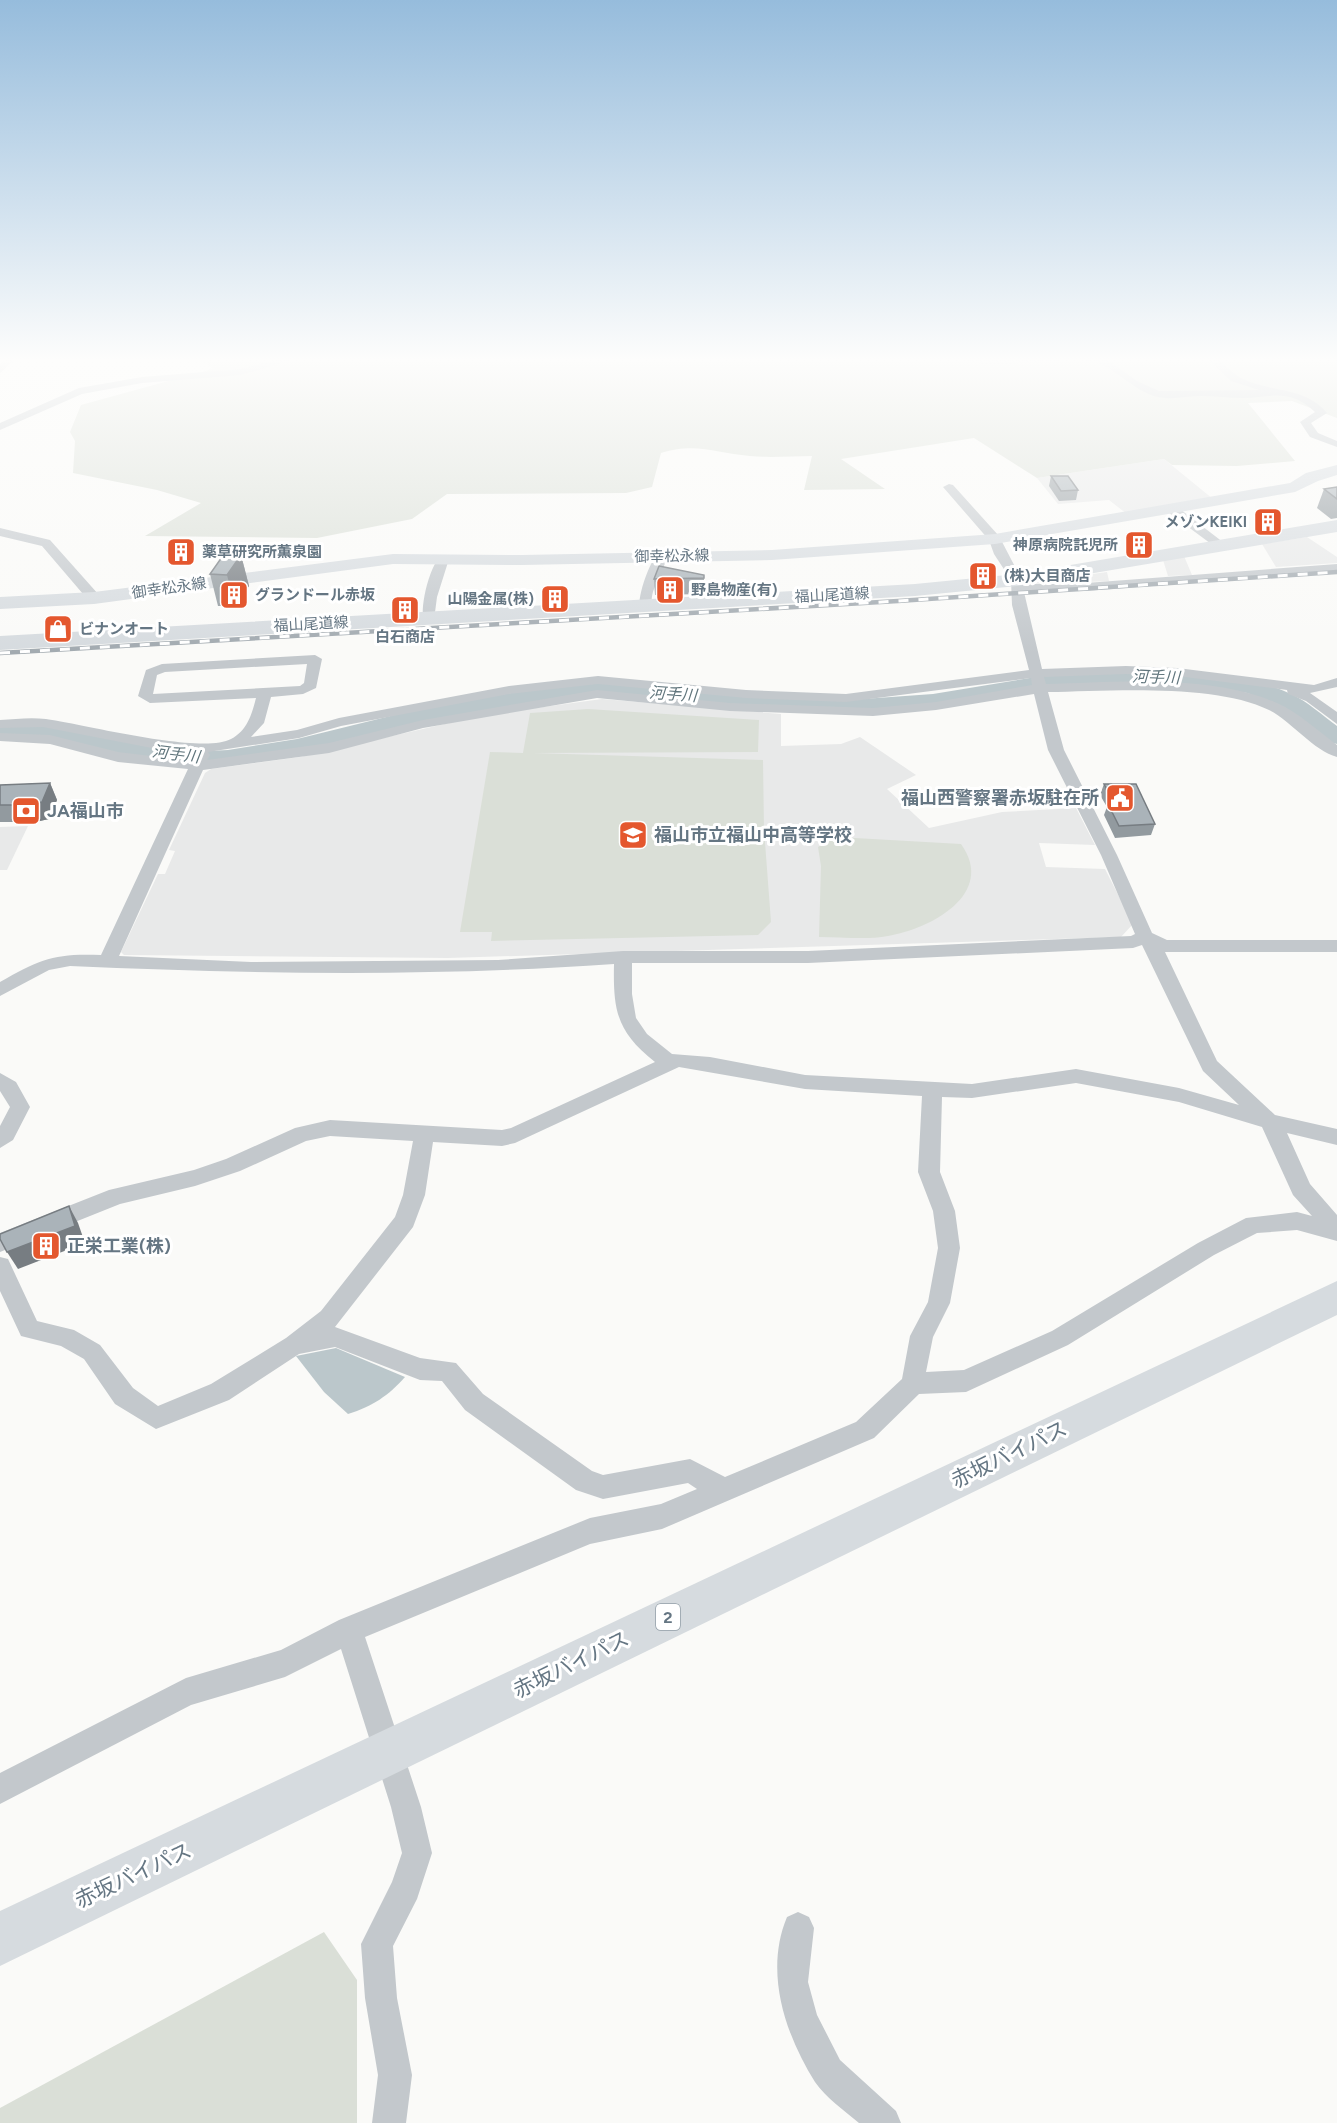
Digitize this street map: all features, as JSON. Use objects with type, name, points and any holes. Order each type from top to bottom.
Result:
[{"type":"highway","name":"赤坂バイパス","points":[[0,1921],[1337,1287]]},
{"type":"highway","name":"赤坂バイパス","points":[[0,1939],[1337,1298]]},
{"type":"main road","name":"御幸松永線","points":[[0,603],[94,598],[363,562],[661,555],[772,555],[995,539],[1295,487],[1312,477],[1337,470]]},
{"type":"main road","name":"福山尾道線","points":[[0,643],[1016,584],[1337,526]]},
{"type":"street","points":[[949,487],[995,539],[1000,554],[1016,584],[1056,750],[1110,855],[1145,937],[1157,954],[1210,1066],[1269,1121],[1281,1141],[1301,1189],[1337,1231]]},
{"type":"street","points":[[1172,508],[1222,546]]},
{"type":"street","points":[[0,532],[46,543],[94,598]]},
{"type":"street","points":[[645,606],[649,582],[660,568],[661,555]]},
{"type":"street","points":[[429,617],[430,597],[442,560]]},
{"type":"street","points":[[1016,584],[1086,587],[1337,568]]},
{"type":"street","points":[[315,659],[311,685],[303,690],[265,693],[155,700],[145,696],[152,673],[162,668],[315,659]]},
{"type":"street","points":[[0,724],[43,723],[157,744],[202,757],[236,743],[299,734],[339,722],[508,690],[598,680],[746,694],[846,698],[1040,681],[1126,670],[1178,672],[1315,688],[1337,682]]},
{"type":"street","points":[[0,737],[50,740],[118,757],[202,757],[329,748],[444,719],[597,694],[751,709],[873,712],[936,706],[1040,681],[1230,693],[1275,707],[1337,752]]},
{"type":"street","points":[[1280,685],[1311,698],[1337,720]]},
{"type":"street","points":[[236,743],[257,723],[265,693]]},
{"type":"street","points":[[108,960],[202,757]]},
{"type":"street","points":[[0,990],[44,965],[70,960],[251,968],[498,966],[623,957],[808,957],[1133,942],[1145,937],[1164,946],[1337,946]]},
{"type":"street","points":[[623,957],[622,996],[626,1020],[638,1039],[669,1062]]},
{"type":"street","points":[[0,1243],[117,1196],[195,1178],[233,1165],[302,1134],[330,1128],[501,1138],[515,1135],[669,1062],[710,1064],[805,1082],[932,1087],[972,1091],[1076,1076],[1130,1083],[1337,1137]]},
{"type":"street","points":[[0,1080],[9,1088],[20,1107],[6,1134],[0,1140]]},
{"type":"street","points":[[914,1384],[916,1358],[922,1336],[939,1303],[949,1248],[944,1211],[929,1172],[932,1087]]},
{"type":"street","points":[[0,1266],[29,1329],[66,1337],[92,1352],[124,1396],[156,1418],[220,1392],[294,1345],[329,1318],[405,1221],[414,1195],[424,1135]]},
{"type":"street","points":[[0,1789],[186,1692],[285,1663],[348,1630],[590,1531],[662,1516],[865,1430],[914,1384],[966,1382],[1060,1338],[1206,1249],[1254,1224],[1297,1221],[1337,1231]]},
{"type":"street","points":[[294,1345],[335,1337],[420,1369],[448,1371],[474,1402],[585,1481],[603,1487],[690,1471],[724,1490]]},
{"type":"street","points":[[348,1630],[406,1807],[417,1852],[406,1888],[377,1944],[381,1998],[395,2075],[389,2123]]},
{"type":"street","points":[[798,1928],[792,1982],[802,2020],[828,2072],[884,2123]]},
{"type":"shaded area","points":[[74,456],[660,456],[652,487],[626,493],[447,494],[412,519],[317,538],[145,536],[201,503],[157,490],[73,473]]},
{"type":"shaded area","points":[[749,456],[809,456],[773,457]]},
{"type":"shaded area","points":[[812,456],[860,456],[841,459],[885,489],[804,490]]},
{"type":"shaded area","points":[[1002,456],[1291,456],[1295,461],[1237,466],[1172,465],[1164,459],[1037,478]]},
{"type":"shaded area","points":[[1164,459],[1213,499],[1127,514],[1109,500],[1058,504],[1037,478]]},
{"type":"shaded area","points":[[1307,537],[1337,557],[1337,563],[1276,567],[1262,544]]},
{"type":"shaded area","points":[[1184,556],[1192,575],[1168,576],[1163,560]]},
{"type":"shaded area","points":[[1107,572],[1109,581],[1047,584],[1043,581]]},
{"type":"shaded area","name":"福山市立福山中高等学校","points":[[602,699],[781,714],[781,746],[841,744],[860,737],[916,775],[887,789],[929,828],[1002,812],[1076,808],[1095,845],[1039,843],[1046,867],[1105,869],[1133,924],[1121,937],[448,958],[124,955],[121,952],[158,874],[165,874],[175,851],[169,850],[205,773],[211,769],[300,757],[484,715]]},
{"type":"shaded area","points":[[588,709],[759,720],[758,752],[533,753],[763,760],[764,829],[771,922],[758,935],[491,941],[492,932],[460,932],[490,752],[523,753],[530,713]]},
{"type":"shaded area","points":[[28,826],[7,870],[0,870],[0,827]]},
{"type":"shaded area","points":[[837,837],[961,844],[970,862],[971,878],[965,893],[954,906],[922,926],[880,937],[819,937],[821,866],[818,847]]},
{"type":"shaded area","points":[[336,1348],[405,1377],[380,1400],[348,1414],[324,1392],[296,1356]]},
{"type":"shaded area","points":[[324,1932],[357,1980],[357,2123],[0,2123],[0,2108]]},
{"type":"building","points":[[1051,476],[1068,476],[1078,490],[1061,491]]},
{"type":"building","points":[[1337,487],[1337,499],[1324,489]]},
{"type":"building","points":[[241,555],[227,575],[210,574],[222,557]]},
{"type":"building","points":[[659,566],[704,575],[704,578],[654,579]]},
{"type":"building","points":[[50,783],[42,802],[28,805],[0,805],[0,785]]},
{"type":"building","points":[[1104,784],[1136,784],[1155,824],[1119,826],[1108,804],[1115,804]]},
{"type":"building","points":[[69,1206],[75,1226],[7,1252],[0,1239],[0,1234]]},
{"type":"waterway","name":"河手川","points":[[0,729],[41,729],[141,752],[189,759],[228,757],[297,746],[431,713],[561,692],[603,689],[761,703],[849,707],[933,701],[1066,679],[1126,676],[1203,679],[1251,687],[1285,699],[1337,737]]},
{"type":"railway","points":[[0,653],[898,601],[1337,572]]},
{"type":"place","name":"メゾンKEIKI","points":[[1268,522]]},
{"type":"place","name":"神原病院託児所","points":[[1139,545]]},
{"type":"place","name":"薬草研究所薫泉園","points":[[181,552]]},
{"type":"place","name":"(株)大目商店","points":[[983,576]]},
{"type":"place","name":"野島物産(有)","points":[[670,590]]},
{"type":"place","name":"グランドール赤坂","points":[[234,595]]},
{"type":"place","name":"山陽金属(株)","points":[[555,599]]},
{"type":"place","name":"白石商店","points":[[405,610]]},
{"type":"place","name":"ビナンオート","points":[[58,629]]},
{"type":"place","name":"福山西警察署赤坂駐在所","points":[[1120,798]]},
{"type":"place","name":"JA福山市","points":[[26,811]]},
{"type":"place","name":"福山市立福山中高等学校","points":[[633,835]]},
{"type":"place","name":"正栄工業(株)","points":[[46,1246]]}]
